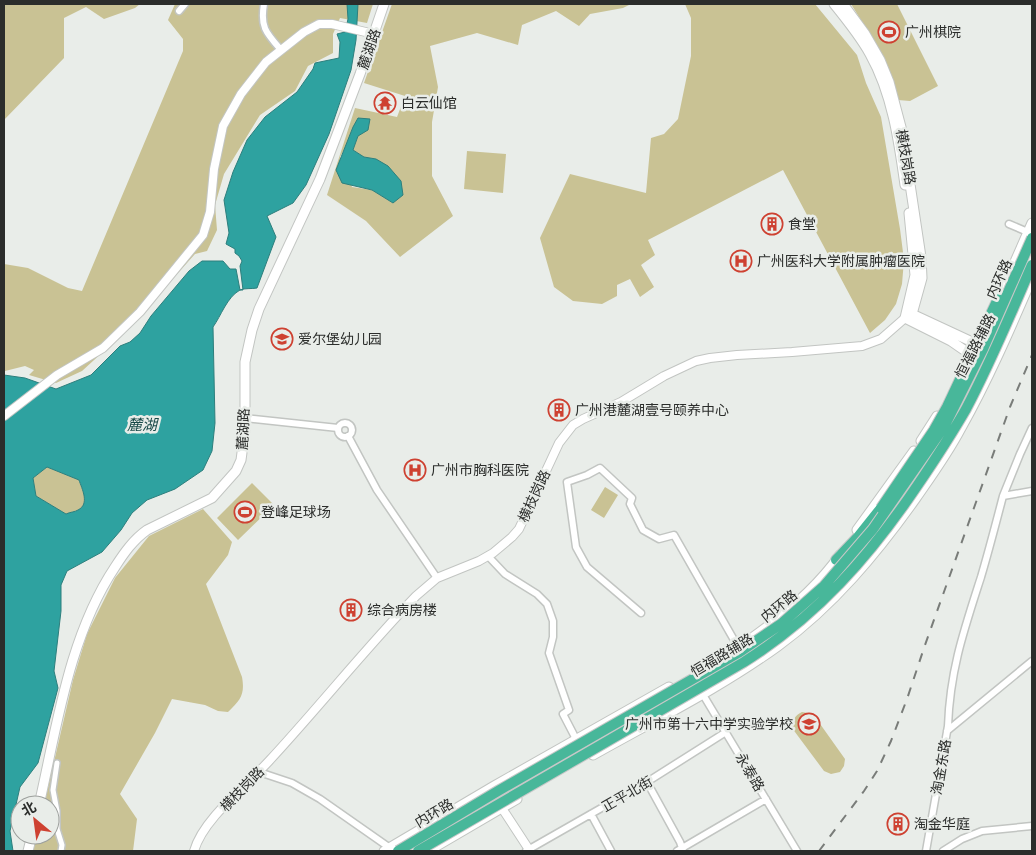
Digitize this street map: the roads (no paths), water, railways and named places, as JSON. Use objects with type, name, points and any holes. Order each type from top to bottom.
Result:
[{"type":"highway","points":[[836,560],[881,508],[934,430],[1031,234]]},
{"type":"highway","name":"内环路","points":[[390,850],[498,792],[738,653],[781,624],[824,586],[873,529],[944,427],[984,350],[1031,234]]},
{"type":"highway","name":"内环路","points":[[418,851],[740,665],[783,635],[832,593],[887,529],[950,437],[972,396],[1032,264]]},
{"type":"main road","name":"麓湖路","points":[[41,795],[76,648],[105,581],[131,544],[139,536],[147,530],[212,498],[238,465],[243,452],[245,362],[259,309],[319,181],[384,4]]},
{"type":"main road","name":"横枝岗路","points":[[834,4],[852,26],[871,55],[883,84],[896,131],[909,212],[915,267],[909,316]]},
{"type":"main road","name":"横枝岗路","points":[[842,4],[865,34],[880,60],[889,82],[902,131],[921,257],[922,278],[909,316]]},
{"type":"main road","name":"恒福路辅路","points":[[390,850],[494,786],[738,647],[782,615],[815,584],[836,560],[924,436],[976,358],[1031,234],[1032,223]]},
{"type":"main road","name":"恒福路辅路","points":[[428,851],[749,665],[796,632],[828,603],[860,571],[889,536],[961,430],[995,362],[1032,278]]},
{"type":"main road","points":[[909,316],[981,346]]},
{"type":"main road","points":[[909,316],[951,340],[976,358]]},
{"type":"street","points":[[179,11],[185,4]]},
{"type":"street","points":[[264,4],[262,23],[269,36],[282,50]]},
{"type":"street","points":[[4,416],[58,375],[103,348],[140,312],[203,236],[210,212],[214,169],[223,126],[241,94],[266,62],[304,32],[319,24],[332,24],[374,34]]},
{"type":"street","points":[[1009,224],[1031,234]]},
{"type":"street","name":"横枝岗路","points":[[194,851],[210,823],[259,772],[404,608],[437,578],[480,561],[508,541],[519,529],[559,443],[566,433],[583,419],[621,402],[664,376],[696,361],[737,355],[862,346],[881,339],[909,316]]},
{"type":"street","points":[[245,418],[338,428]]},
{"type":"street","points":[[338,428],[342,423],[349,424],[352,430],[348,436]]},
{"type":"street","points":[[338,428],[340,435],[348,436]]},
{"type":"street","points":[[947,731],[950,694],[956,659],[1003,496],[1032,428]]},
{"type":"street","points":[[348,436],[377,490],[437,578]]},
{"type":"street","points":[[641,614],[587,567],[576,547],[568,482],[600,468],[632,498],[630,504],[644,530],[659,539],[674,535],[749,665]]},
{"type":"street","points":[[1003,496],[1032,491]]},
{"type":"street","points":[[488,556],[505,574],[537,594],[547,604],[553,621],[553,637],[549,652],[569,710],[563,714],[576,739]]},
{"type":"street","name":"淘金东路","points":[[926,851],[947,731],[1032,661]]},
{"type":"street","name":"永泰路","points":[[702,693],[797,851]]},
{"type":"street","name":"正平北街","points":[[528,851],[647,782],[726,732]]},
{"type":"street","points":[[57,763],[53,790],[57,811],[57,829],[62,850],[69,851]]},
{"type":"street","points":[[259,772],[292,783],[320,798],[390,850]]},
{"type":"street","points":[[647,782],[680,850],[766,799]]},
{"type":"street","points":[[494,796],[528,851]]},
{"type":"street","points":[[591,814],[611,851]]},
{"type":"street","points":[[943,851],[962,839],[982,831],[1032,826]]},
{"type":"water","points":[[347,4],[358,4],[356,40],[351,70],[329,134],[306,185],[293,203],[267,216],[276,237],[257,288],[243,289],[240,266],[242,261],[235,253],[235,249],[226,244],[229,233],[224,200],[233,172],[247,140],[265,117],[297,92],[315,63],[339,58],[340,42],[337,34],[345,32],[348,19]]},
{"type":"water","points":[[358,118],[370,119],[368,130],[358,136],[353,150],[364,157],[376,159],[388,166],[401,181],[403,195],[393,203],[372,190],[342,183],[336,170]]},
{"type":"water","name":"麓湖","points":[[202,261],[223,261],[230,269],[236,269],[240,290],[231,297],[213,327],[215,423],[212,451],[203,470],[175,489],[147,500],[132,513],[121,530],[102,552],[67,571],[61,585],[61,611],[54,671],[58,688],[38,763],[20,787],[18,795],[10,795],[10,845],[12,845],[13,851],[4,851],[4,375],[25,378],[56,389],[91,375],[120,346],[130,342],[140,333],[151,316],[189,271]],"holes":[[[47,467],[79,480],[84,504],[82,507],[66,514],[36,496],[33,478]]]},
{"type":"railway","points":[[819,851],[864,791],[877,771],[891,741],[1010,407],[1032,355]]},
{"type":"place","name":"广州棋院","points":[[889,32]]},
{"type":"place","name":"白云仙馆","points":[[385,103]]},
{"type":"place","name":"食堂","points":[[772,224]]},
{"type":"place","name":"广州医科大学附属肿瘤医院","points":[[741,261]]},
{"type":"place","name":"爱尔堡幼儿园","points":[[282,339]]},
{"type":"place","name":"广州港麓湖壹号颐养中心","points":[[559,410]]},
{"type":"place","name":"广州市胸科医院","points":[[415,470]]},
{"type":"place","name":"登峰足球场","points":[[245,512]]},
{"type":"place","name":"综合病房楼","points":[[351,610]]},
{"type":"place","name":"广州市第十六中学实验学校","points":[[809,724]]},
{"type":"place","name":"淘金华庭","points":[[898,824]]}]
